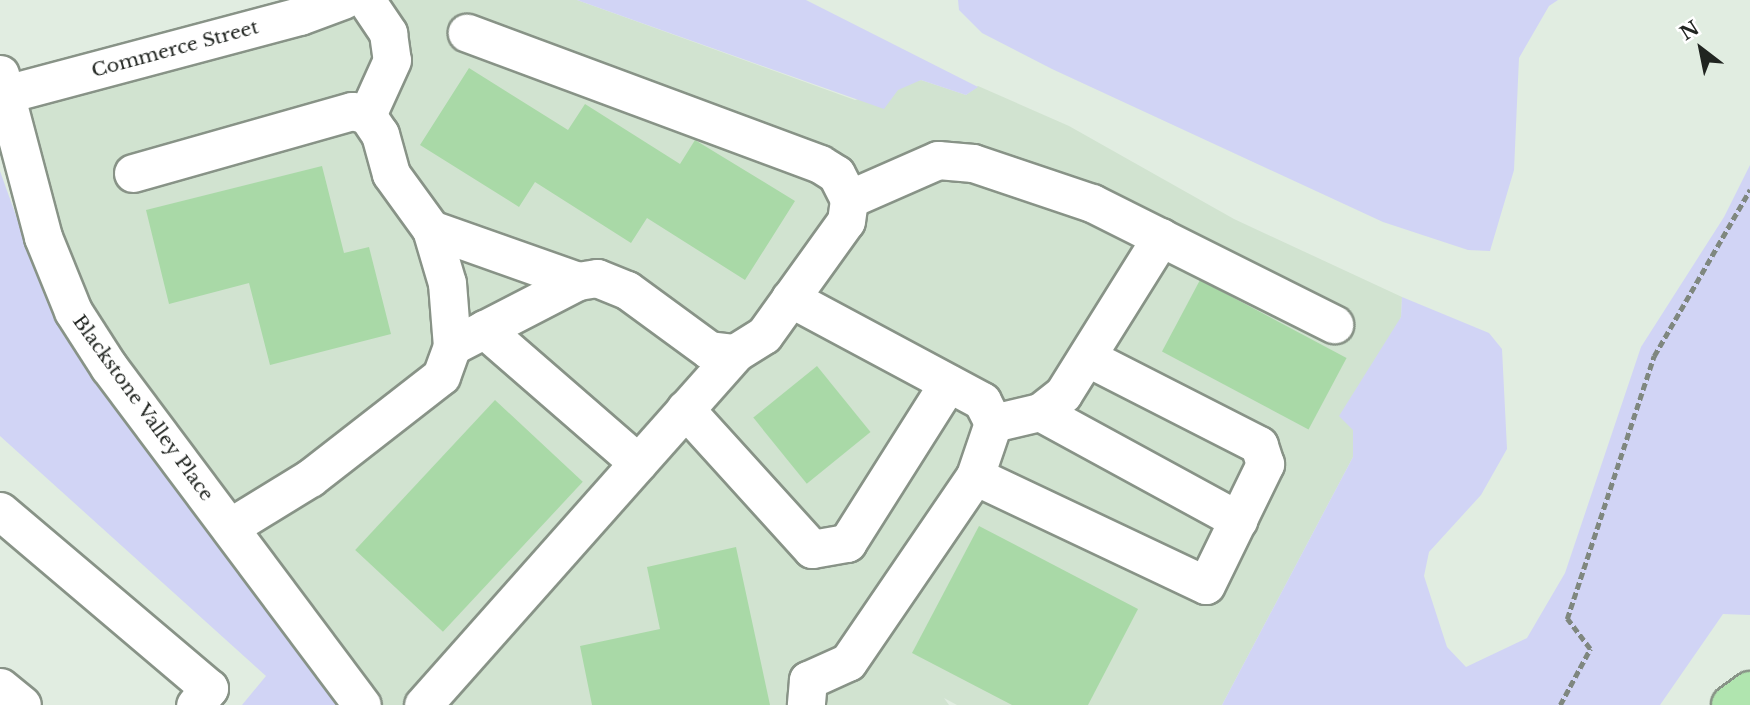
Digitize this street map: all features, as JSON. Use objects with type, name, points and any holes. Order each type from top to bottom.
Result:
[{"type":"main road","points":[[1731,705],[1750,691]]},
{"type":"street","name":"Commerce Street","points":[[3,84],[300,16],[343,0]]},
{"type":"street","points":[[366,0],[388,33],[391,60],[367,115]]},
{"type":"street","points":[[423,705],[735,353],[764,335],[846,221],[849,199],[836,174],[820,164],[467,33]]},
{"type":"street","name":"Blackstone Valley Place","points":[[3,84],[43,237],[64,295],[109,367],[362,705]]},
{"type":"street","points":[[132,173],[352,111],[367,115],[380,134],[391,174],[431,229],[447,284],[452,346],[441,376],[383,425],[230,527]]},
{"type":"street","points":[[849,199],[938,160],[973,163],[1092,203],[1334,324]]},
{"type":"street","points":[[431,229],[578,281]]},
{"type":"street","points":[[993,423],[1040,412],[1063,394],[1088,358],[1161,237]]},
{"type":"street","points":[[452,346],[578,281],[597,278],[627,290],[709,349],[735,353]]},
{"type":"street","points":[[790,298],[982,401],[993,423],[975,475],[848,662],[808,680],[806,705]]},
{"type":"street","points":[[484,329],[638,463]]},
{"type":"street","points":[[975,475],[1206,585],[1265,464],[1259,445],[1088,358]]},
{"type":"street","points":[[685,410],[812,549],[847,543],[948,383]]},
{"type":"street","points":[[1040,412],[1238,520]]},
{"type":"street","points":[[0,511],[209,688],[195,705]]},
{"type":"street","points":[[0,687],[22,705]]},
{"type":"path","points":[[1560,705],[1590,649],[1567,619],[1654,356],[1750,190]]},
{"type":"shaded area","points":[[363,0],[577,0],[855,100],[921,80],[966,95],[978,86],[1069,126],[1234,219],[1402,297],[1401,317],[1354,430],[1353,457],[1222,705],[957,705],[944,698],[949,705],[358,705],[62,294],[6,101]]},
{"type":"shaded area","points":[[577,0],[806,0],[978,87],[966,95],[921,80],[898,90],[884,109]]},
{"type":"shaded area","points":[[958,0],[1558,0],[1549,6],[1519,58],[1514,170],[1490,251],[1468,250],[1383,222],[1052,69],[982,33],[959,10]]},
{"type":"shaded area","points":[[1750,165],[1750,615],[1723,614],[1660,705],[1222,705],[1353,457],[1353,430],[1339,416],[1401,317],[1402,297],[1489,333],[1502,349],[1507,449],[1481,495],[1429,552],[1424,576],[1447,647],[1466,667],[1527,638],[1565,573],[1641,347],[1724,217]]},
{"type":"shaded area","points":[[0,171],[39,280],[358,705],[242,705],[266,676],[0,436]]},
{"type":"building","points":[[469,68],[568,130],[585,104],[680,164],[695,140],[795,201],[745,280],[647,218],[631,243],[535,182],[519,207],[420,145]]},
{"type":"building","points":[[322,166],[344,253],[369,247],[391,334],[270,365],[249,283],[169,304],[146,210]]},
{"type":"building","points":[[1200,280],[1347,358],[1309,429],[1162,352]]},
{"type":"building","points":[[817,366],[870,432],[807,484],[753,418]]},
{"type":"building","points":[[495,400],[583,482],[443,632],[355,550]]},
{"type":"building","points":[[979,526],[1138,609],[1088,705],[1012,705],[912,653]]},
{"type":"building","points":[[736,547],[770,705],[592,705],[580,646],[660,629],[647,567]]}]
